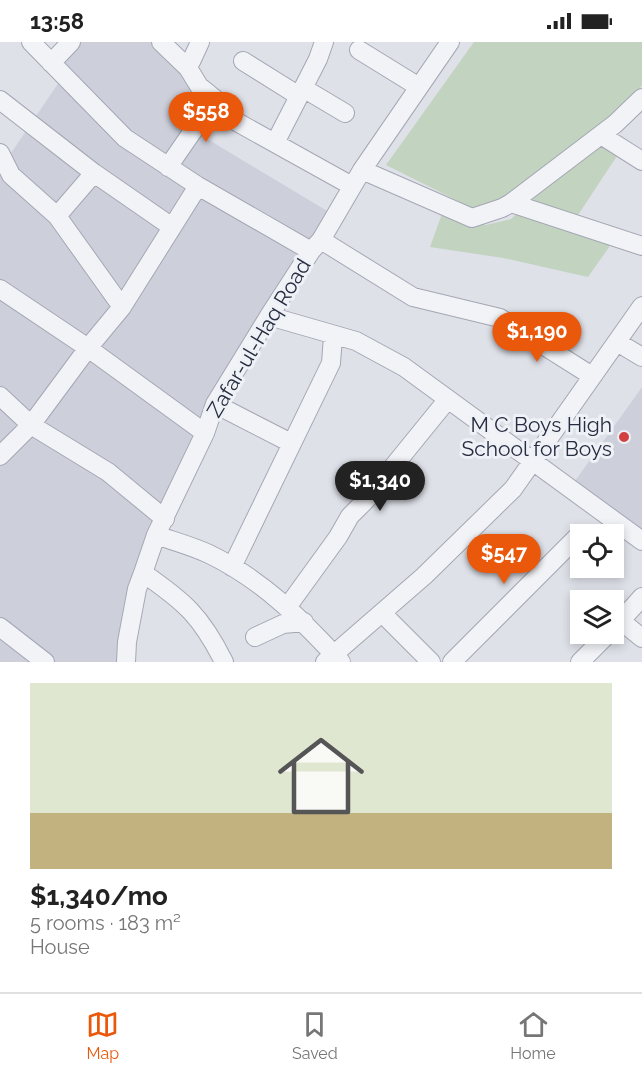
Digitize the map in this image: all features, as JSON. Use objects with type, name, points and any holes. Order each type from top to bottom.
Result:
[{"type":"street","points":[[31,42],[125,138],[198,186],[413,297],[500,318],[592,376]]},
{"type":"street","points":[[51,63],[71,42]]},
{"type":"street","points":[[161,42],[188,68],[199,86],[215,97],[168,167]]},
{"type":"street","points":[[188,68],[200,42]]},
{"type":"street","points":[[275,143],[318,59],[324,42]]},
{"type":"street","name":"Zafar-ul-Haq Road","points":[[126,662],[127,642],[143,573],[160,527],[205,433],[215,404],[268,316],[316,245],[362,170],[450,42]]},
{"type":"street","points":[[359,50],[419,87]]},
{"type":"street","points":[[243,62],[345,113]]},
{"type":"street","points":[[0,100],[94,173],[172,227]]},
{"type":"street","points":[[362,170],[472,218],[511,203],[601,135],[641,100]]},
{"type":"street","points":[[210,107],[352,186]]},
{"type":"street","points":[[601,135],[642,161]]},
{"type":"street","points":[[0,153],[11,175],[57,216],[122,307]]},
{"type":"street","points":[[57,216],[94,173]]},
{"type":"street","points":[[0,456],[31,425],[88,348],[122,307],[198,186]]},
{"type":"street","points":[[511,203],[642,246]]},
{"type":"street","points":[[0,289],[88,348],[205,433]]},
{"type":"street","points":[[0,396],[31,425],[108,472],[160,527],[249,577],[288,606],[304,622],[334,660],[513,489],[642,306]]},
{"type":"street","points":[[268,316],[356,341],[405,367],[642,541]]},
{"type":"street","points":[[232,567],[331,363],[333,336]]},
{"type":"street","points":[[616,342],[642,357]]},
{"type":"street","points":[[288,606],[338,537],[350,516],[366,500],[448,399]]},
{"type":"street","points":[[215,404],[291,443]]},
{"type":"street","points":[[591,524],[603,512]]},
{"type":"street","points":[[452,662],[570,545]]},
{"type":"street","points":[[143,573],[176,596],[191,610],[210,633],[224,662]]},
{"type":"street","points":[[624,616],[642,597]]},
{"type":"street","points":[[382,613],[432,662]]},
{"type":"street","points":[[255,637],[283,624],[304,622]]},
{"type":"street","points":[[0,627],[45,662]]},
{"type":"street","points":[[624,631],[642,638]]},
{"type":"street","points":[[580,662],[597,644]]},
{"type":"shaded area","points":[[73,42],[160,42],[228,101],[204,137],[329,212],[144,557],[128,662],[0,662],[0,162],[9,156],[59,82],[58,59]]},
{"type":"shaded area","name":"M C Boys High School for Boys","points":[[642,387],[642,541],[624,528],[624,524],[619,524],[570,488]]},
{"type":"green space","points":[[474,42],[642,42],[642,85],[632,102],[533,181],[478,211],[386,165]]},
{"type":"green space","points":[[601,146],[617,156],[578,215],[612,243],[588,277],[503,258],[430,247],[443,211],[486,225],[511,219],[578,156]]},
{"type":"place","name":"M C Boys High School for Boys","points":[[624,437]]}]
